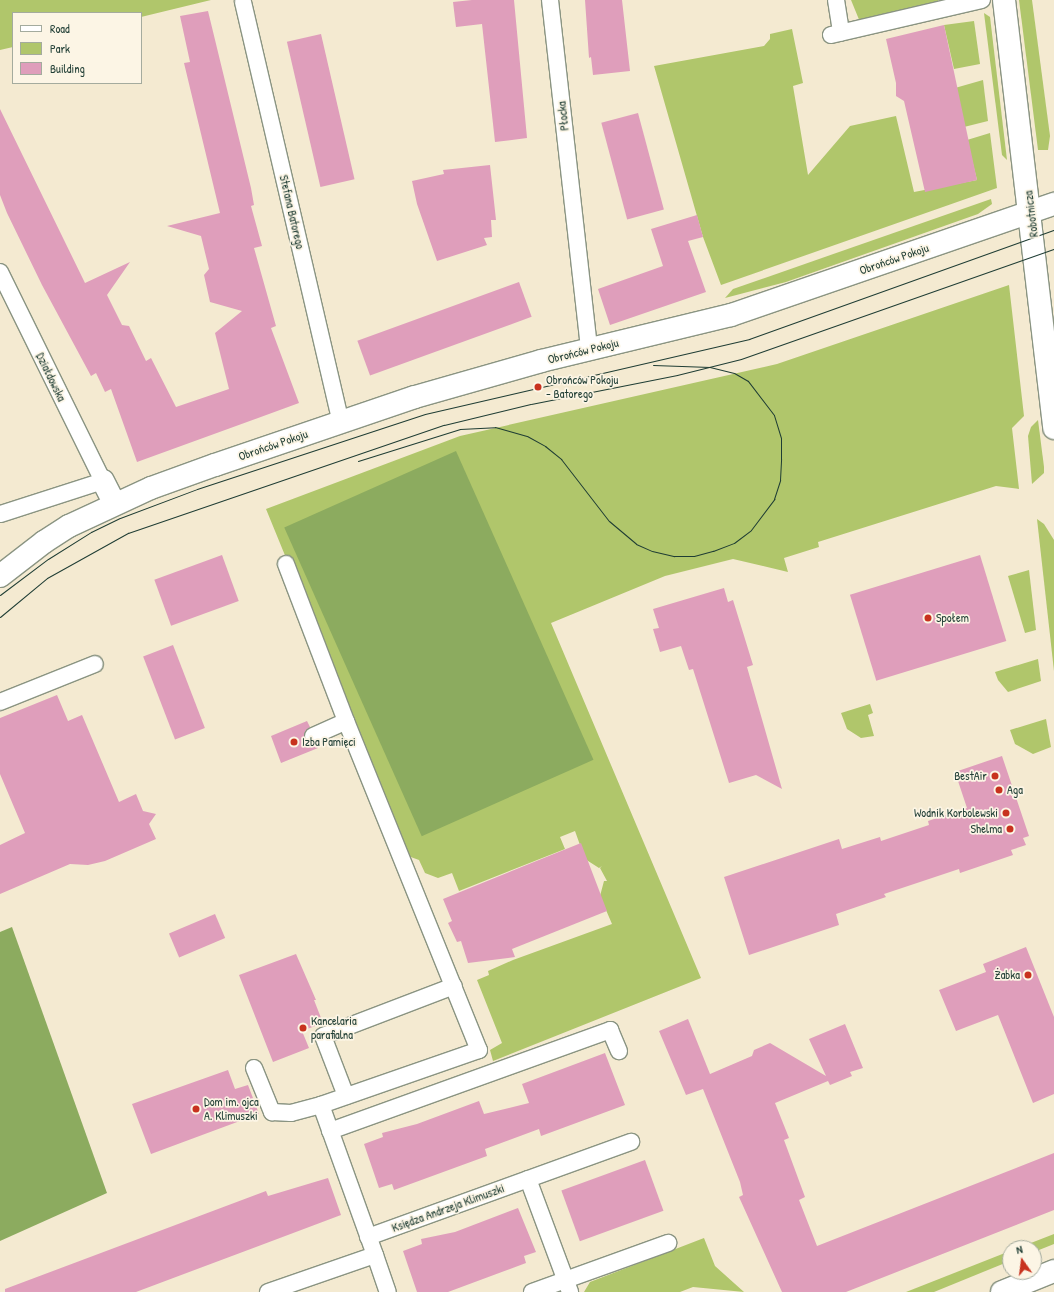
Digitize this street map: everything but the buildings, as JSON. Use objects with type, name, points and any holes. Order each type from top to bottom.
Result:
[{"type":"street","name":"Robotnicza","points":[[1004,0],[1031,212],[1054,428]]},
{"type":"street","name":"Obrońców Pokoju","points":[[0,576],[44,542],[114,503],[208,467],[415,397],[589,349],[731,315],[1054,204]]},
{"type":"street","points":[[103,481],[114,503]]},
{"type":"street","points":[[1002,1292],[1054,1271]]},
{"type":"lane","name":"Płocka","points":[[550,0],[568,232],[589,349]]},
{"type":"lane","points":[[836,0],[836,34],[982,0]]},
{"type":"lane","name":"Stefana Batorego","points":[[242,2],[341,422]]},
{"type":"lane","name":"Działdowska","points":[[0,272],[103,481]]},
{"type":"lane","points":[[0,514],[103,481]]},
{"type":"lane","points":[[286,564],[346,721],[479,1050],[346,1096],[326,1118]]},
{"type":"lane","points":[[0,702],[95,664]]},
{"type":"lane","points":[[313,736],[346,721]]},
{"type":"lane","points":[[346,1096],[323,1036],[454,986]]},
{"type":"lane","points":[[254,1068],[272,1112],[326,1118],[488,1073],[610,1030],[619,1051]]},
{"type":"lane","points":[[326,1118],[388,1292]]},
{"type":"lane","name":"Księdza Andrzeja Klimuszki","points":[[368,1236],[631,1142]]},
{"type":"lane","points":[[528,1179],[568,1286]]},
{"type":"lane","points":[[532,1292],[568,1286],[668,1243]]},
{"type":"lane","points":[[268,1292],[375,1255]]},
{"type":"green space","points":[[0,0],[211,0],[142,17],[142,12],[12,12],[12,47],[0,50]]},
{"type":"green space","points":[[851,0],[938,0],[938,2],[860,22]]},
{"type":"green space","points":[[1019,0],[1032,0],[1050,136],[1048,150],[1038,150]]},
{"type":"green space","points":[[984,13],[990,17],[1007,160],[1002,155]]},
{"type":"green space","points":[[974,21],[980,64],[954,69],[944,25]]},
{"type":"green space","points":[[792,29],[803,83],[793,86],[808,175],[850,126],[896,116],[914,192],[977,180],[967,140],[990,133],[997,188],[721,285],[703,237],[654,66],[764,46],[770,39],[770,34]]},
{"type":"green space","points":[[983,80],[988,121],[964,127],[955,88]]},
{"type":"green space","points":[[991,199],[992,204],[978,214],[786,282],[725,298],[733,289]]},
{"type":"green space","points":[[1009,285],[1024,416],[1012,428],[1019,489],[996,486],[818,542],[819,547],[784,558],[788,572],[733,559],[665,576],[551,623],[701,978],[493,1061],[490,1050],[502,1043],[477,980],[489,975],[488,971],[513,960],[612,924],[600,896],[604,881],[607,881],[600,868],[602,866],[599,868],[585,859],[575,831],[560,837],[565,849],[459,891],[452,873],[438,878],[425,873],[419,860],[408,856],[266,509],[460,436],[777,364]]},
{"type":"green space","points":[[1038,420],[1044,473],[1032,484],[1028,436],[1031,427]]},
{"type":"green space","points":[[456,451],[593,760],[422,836],[284,527]]},
{"type":"green space","points":[[1037,519],[1044,524],[1054,540],[1054,671]]},
{"type":"green space","points":[[1029,570],[1036,630],[1025,633],[1008,576]]},
{"type":"green space","points":[[1038,659],[1041,681],[1008,692],[998,680],[995,672]]},
{"type":"green space","points":[[870,704],[873,713],[868,715],[874,736],[861,738],[847,729],[841,713]]},
{"type":"green space","points":[[1046,719],[1051,747],[1033,754],[1015,744],[1010,730]]},
{"type":"green space","points":[[12,927],[107,1193],[0,1241],[0,932]]},
{"type":"green space","points":[[1054,1234],[1054,1244],[1042,1249],[1042,1240],[1039,1240]]},
{"type":"green space","points":[[704,1238],[715,1266],[744,1292],[693,1287],[680,1292],[584,1292],[590,1282]]},
{"type":"green space","points":[[1002,1254],[1002,1264],[934,1292],[906,1292]]},
{"type":"tram line","points":[[0,595],[48,559],[91,532],[120,518],[197,489],[425,414],[749,339],[1054,230]]},
{"type":"tram line","points":[[0,617],[47,578],[128,533],[444,425],[531,404],[677,375],[741,359],[1054,249]]},
{"type":"tram line","points":[[358,461],[460,429],[495,427],[527,436],[545,446],[561,459],[609,521],[636,544],[652,551],[674,556],[694,556],[734,543],[751,530],[774,499],[780,480],[781,438],[774,415],[748,381],[734,373],[710,367],[653,365]]},
{"type":"place","name":"Obrońców Pokoju - Batorego","points":[[538,387]]},
{"type":"place","name":"Społem","points":[[928,618]]},
{"type":"place","name":"Izba Pamięci","points":[[294,742]]},
{"type":"place","name":"BestAir","points":[[995,776]]},
{"type":"place","name":"Aga","points":[[999,790]]},
{"type":"place","name":"Wodnik Korbolewski","points":[[1006,813]]},
{"type":"place","name":"Shelma","points":[[1010,829]]},
{"type":"place","name":"Żabka","points":[[1028,975]]},
{"type":"place","name":"Kancelaria parafialna","points":[[303,1028]]},
{"type":"place","name":"Dom im. ojca A. Klimuszki","points":[[196,1109]]}]
